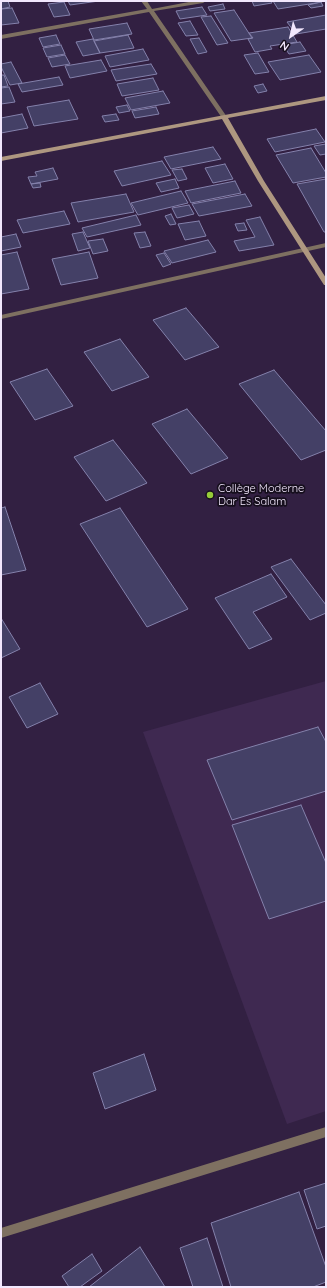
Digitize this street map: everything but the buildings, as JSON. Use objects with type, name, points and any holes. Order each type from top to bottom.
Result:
[{"type":"street","points":[[144,1],[224,117],[261,181],[326,283]]},
{"type":"street","points":[[1,37],[203,1]]},
{"type":"street","points":[[1,159],[326,98]]},
{"type":"street","points":[[1,316],[326,245]]},
{"type":"street","points":[[1,1233],[326,1132]]},
{"type":"shaded area","points":[[326,681],[326,1111],[287,1124],[143,732]]},
{"type":"place","name":"Collège Moderne Dar Es Salam","points":[[210,495]]}]
